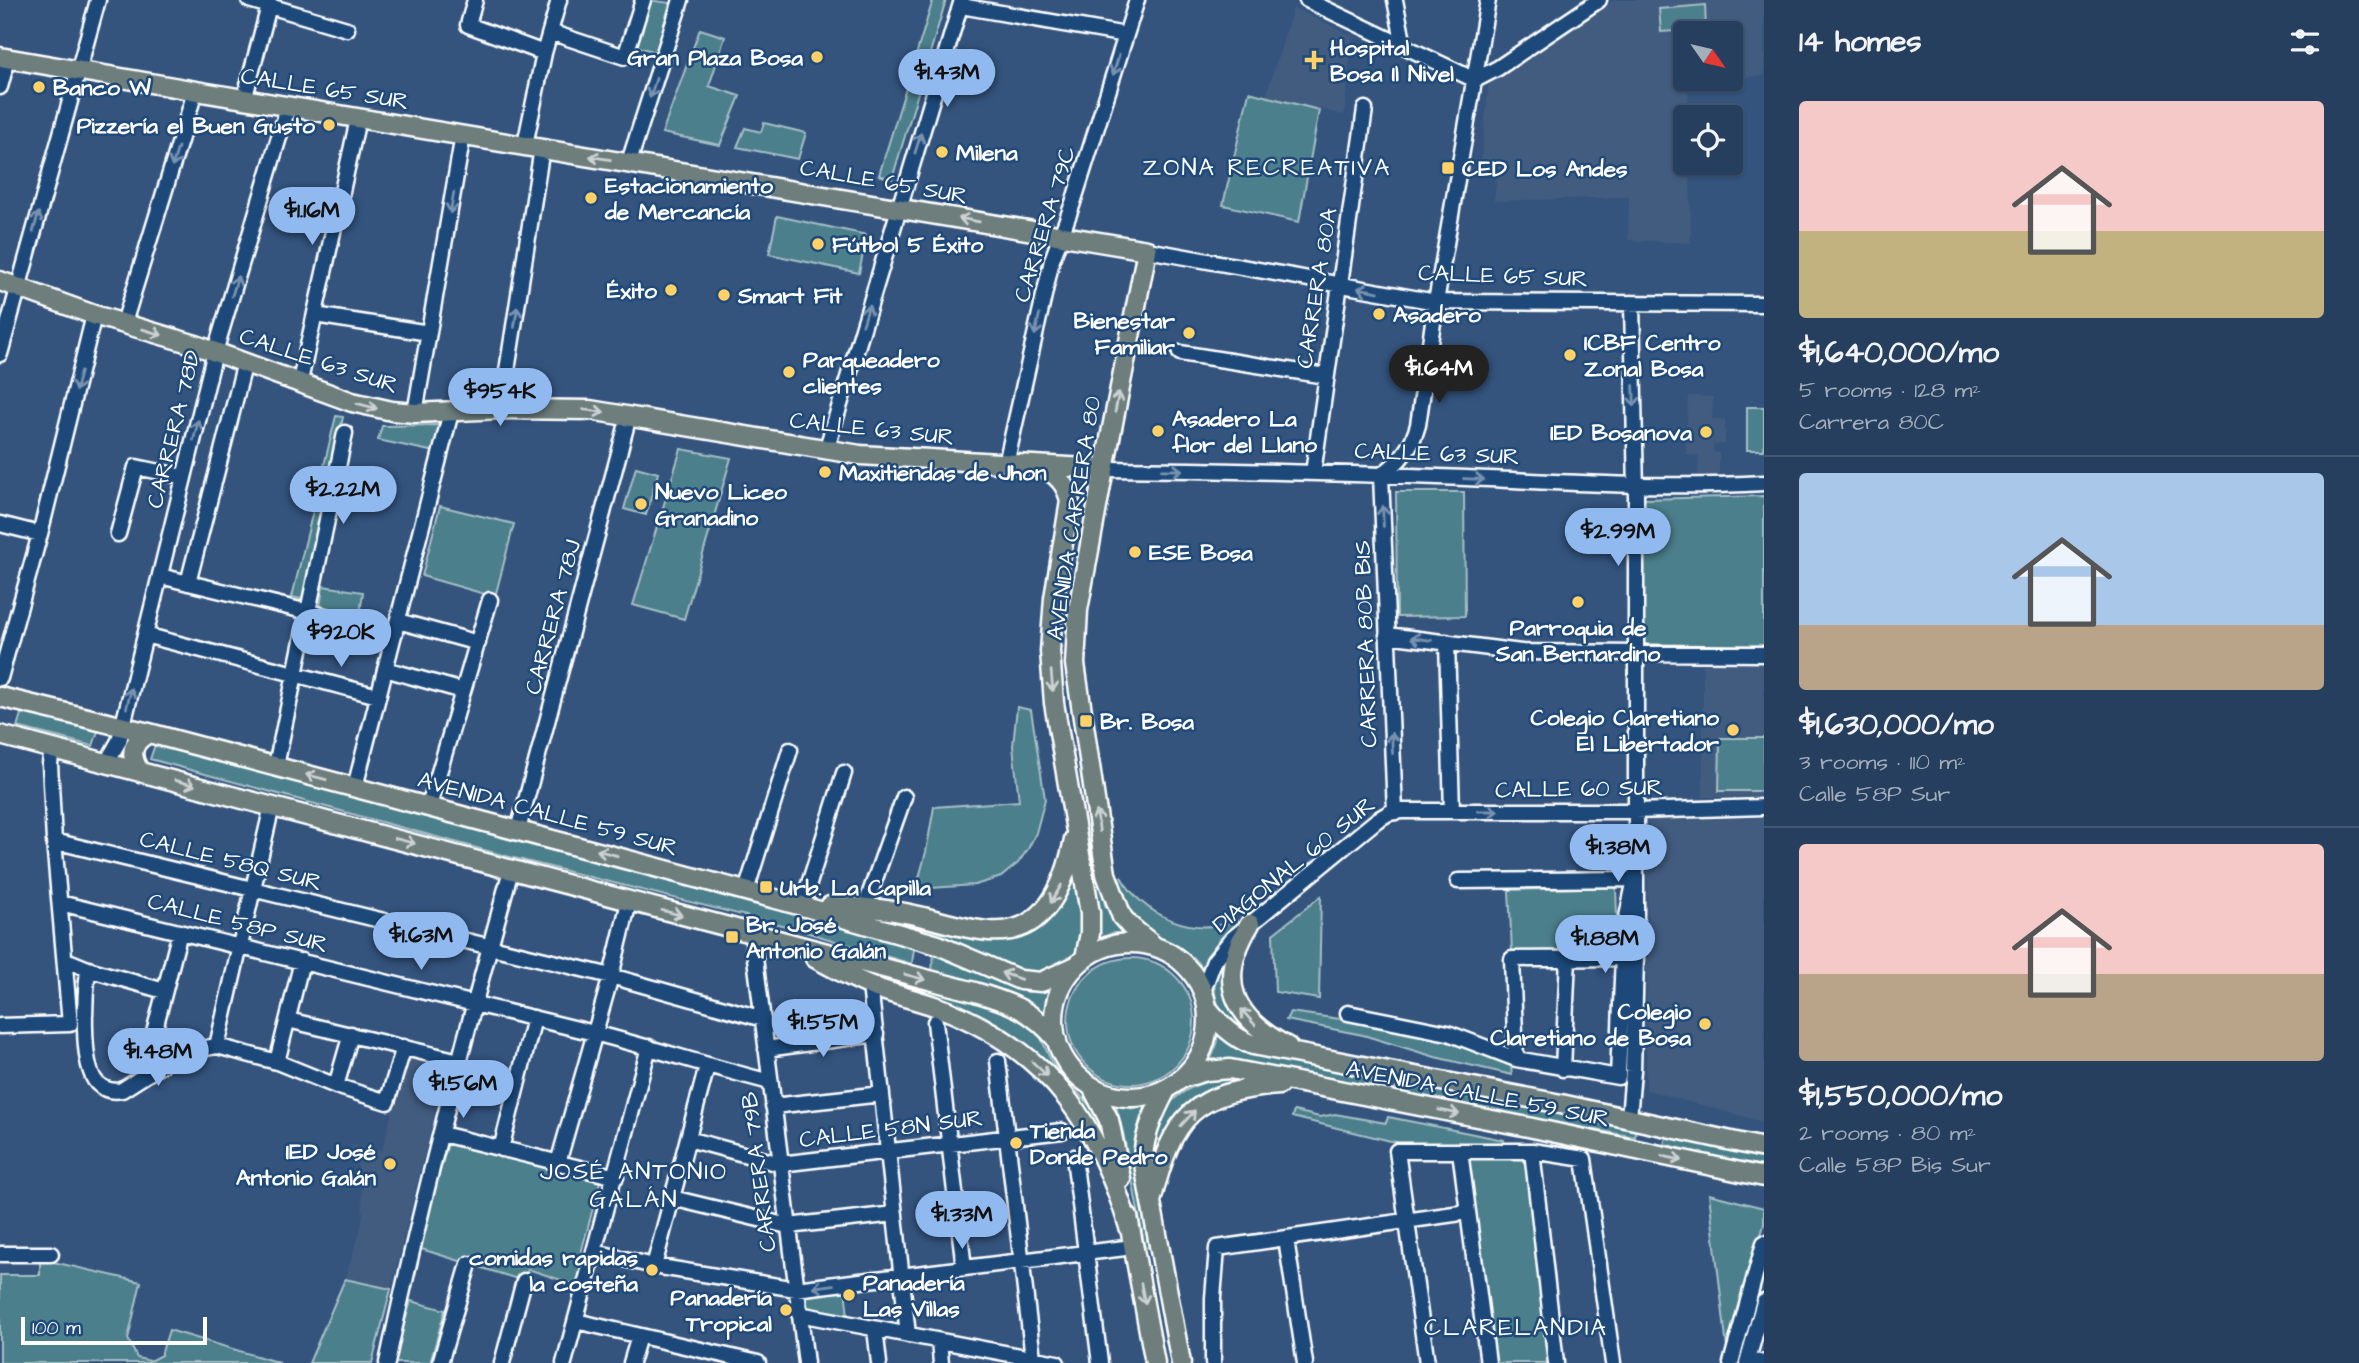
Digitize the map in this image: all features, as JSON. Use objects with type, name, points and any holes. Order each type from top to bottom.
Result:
[{"type":"main road","name":"CALLE 65 SUR","points":[[4,57],[195,92],[1147,250]]},
{"type":"main road","name":"AVENIDA CARRERA 80","points":[[1147,250],[1078,610],[1075,645],[1077,682],[1110,891],[1122,916],[1153,945]]},
{"type":"main road","name":"CALLE 63 SUR","points":[[0,281],[94,315],[245,362],[370,407],[415,414],[569,408],[860,455],[1104,469]]},
{"type":"main road","name":"AVENIDA CARRERA 80","points":[[1041,466],[1062,481],[1070,501],[1054,598],[1050,651],[1054,703],[1090,913],[1090,933],[1080,962]]},
{"type":"main road","name":"AVENIDA CALLE 59 SUR","points":[[0,697],[276,766],[802,906],[928,942],[1020,980],[1041,982],[1080,962]]},
{"type":"main road","points":[[139,770],[132,753],[134,744],[149,733]]},
{"type":"main road","points":[[0,735],[1009,1002],[1032,1016],[1057,1040]]},
{"type":"main road","points":[[802,906],[865,907],[999,932],[1022,926],[1036,918],[1056,896],[1066,873],[1075,829]]},
{"type":"main road","points":[[1250,925],[1237,949],[1233,964],[1231,981],[1234,994],[1239,1006],[1253,1024],[1265,1034],[1304,1055]]},
{"type":"main road","points":[[783,942],[870,985],[922,1001],[967,1019],[1009,1044],[1039,1068],[1070,1102],[1092,1135],[1116,1185],[1129,1227]]},
{"type":"main road","points":[[1175,1083],[1143,1096],[1116,1096],[1092,1087],[1070,1068],[1057,1040],[1054,1026],[1056,1003],[1065,981],[1080,962],[1115,944],[1134,942],[1153,945],[1184,962],[1192,971],[1206,1000],[1207,1034],[1204,1046],[1191,1068],[1175,1083],[1151,1121],[1144,1150],[1144,1167],[1181,1363]]},
{"type":"main road","name":"AVENIDA CALLE 59 SUR","points":[[1206,1000],[1226,1029],[1243,1041],[1629,1118],[1764,1148]]},
{"type":"main road","name":"AVENIDA CALLE 59 SUR","points":[[1175,1083],[1206,1071],[1230,1069],[1764,1177]]},
{"type":"main road","points":[[1151,1201],[1160,1168],[1175,1133],[1201,1105],[1225,1093],[1245,1088],[1304,1083]]},
{"type":"main road","points":[[1092,1087],[1109,1120],[1117,1152],[1155,1363]]},
{"type":"street","points":[[0,354],[98,0]]},
{"type":"street","points":[[249,0],[347,29]]},
{"type":"street","points":[[475,0],[468,25],[544,53]]},
{"type":"street","points":[[501,409],[544,53],[559,0]]},
{"type":"street","points":[[550,32],[625,57],[642,0]]},
{"type":"street","points":[[629,162],[681,0]]},
{"type":"street","name":"CARRERA 79C","points":[[1006,464],[1052,260],[1137,0]]},
{"type":"street","points":[[1307,0],[1475,80]]},
{"type":"street","points":[[1395,0],[1404,46]]},
{"type":"street","points":[[1381,475],[1405,453],[1415,435],[1488,0]]},
{"type":"street","points":[[1475,80],[1599,0]]},
{"type":"street","points":[[826,451],[961,3],[1126,35]]},
{"type":"street","points":[[244,100],[269,6]]},
{"type":"street","points":[[0,87],[4,57]]},
{"type":"street","points":[[124,323],[195,92]]},
{"type":"street","name":"CARRERA 78D","points":[[107,762],[119,741],[215,352],[288,107]]},
{"type":"street","name":"CARRERA 80A","points":[[1313,473],[1364,109]]},
{"type":"street","points":[[300,381],[358,119]]},
{"type":"street","points":[[415,414],[463,135]]},
{"type":"street","name":"CALLE 65 SUR","points":[[1147,250],[1436,302],[1764,304]]},
{"type":"street","points":[[1629,1118],[1635,985],[1636,484],[1632,303]]},
{"type":"street","points":[[0,678],[40,534],[94,315]]},
{"type":"street","points":[[315,315],[429,333]]},
{"type":"street","points":[[1180,353],[1326,376]]},
{"type":"street","points":[[188,583],[245,362]]},
{"type":"street","points":[[355,787],[451,412]]},
{"type":"street","name":"CARRERA 78J","points":[[518,830],[629,416]]},
{"type":"street","points":[[276,766],[345,433]]},
{"type":"street","points":[[118,534],[136,467],[184,477]]},
{"type":"street","name":"CALLE 63 SUR","points":[[1104,469],[1636,484],[1764,483]]},
{"type":"street","name":"CARRERA 80B BIS","points":[[1381,475],[1395,811]]},
{"type":"street","points":[[0,524],[40,534]]},
{"type":"street","points":[[160,576],[308,612],[478,643]]},
{"type":"street","points":[[429,806],[491,600]]},
{"type":"street","points":[[145,635],[378,696]]},
{"type":"street","points":[[1387,635],[1521,652],[1764,654]]},
{"type":"street","points":[[1447,642],[1452,811]]},
{"type":"street","points":[[385,669],[463,691]]},
{"type":"street","points":[[52,749],[50,764],[54,841],[66,960],[90,1072],[97,1083],[113,1092],[122,1090],[174,1058],[217,1046],[276,1062],[336,1086],[387,1102],[404,1047]]},
{"type":"street","points":[[746,891],[790,750]]},
{"type":"street","points":[[802,906],[844,773]]},
{"type":"street","points":[[865,907],[904,797]]},
{"type":"street","points":[[217,1046],[272,806]]},
{"type":"street","name":"CALLE 60 SUR","points":[[1395,811],[1635,811],[1764,807]]},
{"type":"street","name":"DIAGONAL 60 SUR","points":[[1206,1000],[1208,975],[1222,949],[1377,820],[1395,811]]},
{"type":"street","name":"CALLE 58Q SUR","points":[[54,841],[611,976],[763,1019]]},
{"type":"street","points":[[387,1363],[412,1245],[442,1134],[458,1061],[511,870]]},
{"type":"street","points":[[1458,881],[1635,879]]},
{"type":"street","points":[[1348,1013],[1448,1033],[1516,1059],[1618,1077],[1624,931],[1635,879]]},
{"type":"street","points":[[558,1163],[629,902]]},
{"type":"street","name":"CALLE 58P SUR","points":[[60,903],[594,1033],[770,1082]]},
{"type":"street","points":[[180,932],[152,1040],[195,1050]]},
{"type":"street","name":"CARRERA 79B","points":[[752,934],[806,1363]]},
{"type":"street","points":[[1563,1069],[1568,958]]},
{"type":"street","points":[[1516,1059],[1512,959],[1623,960]]},
{"type":"street","points":[[66,960],[88,970],[164,991]]},
{"type":"street","points":[[1623,960],[1635,985]]},
{"type":"street","points":[[276,1062],[302,961]]},
{"type":"street","points":[[0,1026],[71,1024],[88,970]]},
{"type":"street","points":[[870,985],[908,1335]]},
{"type":"street","points":[[501,1149],[534,1018]]},
{"type":"street","points":[[288,1020],[458,1061]]},
{"type":"street","points":[[935,1022],[964,1268]]},
{"type":"street","points":[[336,1086],[351,1034]]},
{"type":"street","points":[[766,1049],[876,1034]]},
{"type":"street","points":[[564,1363],[649,1047]]},
{"type":"street","points":[[998,1061],[1033,1358]]},
{"type":"street","points":[[654,1266],[707,1066]]},
{"type":"street","points":[[773,1106],[882,1094]]},
{"type":"street","name":"CALLE 58N SUR","points":[[688,1139],[780,1164],[1062,1131]]},
{"type":"street","points":[[442,1134],[616,1177]]},
{"type":"street","points":[[1427,1363],[1397,1151],[1532,1151],[1584,1159],[1613,1363]]},
{"type":"street","points":[[1460,1151],[1488,1363]]},
{"type":"street","points":[[1532,1151],[1556,1363]]},
{"type":"street","points":[[1074,1157],[1100,1363]]},
{"type":"street","points":[[672,1198],[788,1226],[895,1214]]},
{"type":"street","points":[[1213,1363],[1213,1298],[1217,1248],[1468,1212]]},
{"type":"street","points":[[1286,1239],[1305,1363]]},
{"type":"street","points":[[1731,1363],[1764,1243]]},
{"type":"street","points":[[595,1252],[654,1266],[796,1289],[1133,1247]]},
{"type":"street","points":[[0,1254],[51,1254]]},
{"type":"street","points":[[440,1363],[469,1264]]},
{"type":"street","points":[[502,1363],[524,1281]]},
{"type":"street","points":[[1763,1306],[1748,1362],[1764,1363]]},
{"type":"street","points":[[799,1314],[939,1341],[1002,1358],[1033,1358],[1057,1363]]},
{"type":"street","points":[[576,1321],[639,1336],[698,1356],[754,1363]]},
{"type":"street","points":[[875,1329],[878,1363]]},
{"type":"street","points":[[631,1363],[639,1336]]},
{"type":"street","points":[[939,1341],[941,1363]]},
{"type":"shaded area","points":[[1615,0],[1764,0],[1764,76],[1743,77],[1743,21],[1673,21],[1673,91],[1688,91],[1689,105],[1673,105],[1673,175],[1690,175],[1691,243],[1628,240],[1629,197],[1494,201],[1498,164],[1481,160],[1489,81]]},
{"type":"shaded area","name":"Hospital Bosa Il Nivel","points":[[1293,8],[1353,36],[1344,115],[1266,96]]},
{"type":"shaded area","name":"IED Bosanova","points":[[1688,396],[1713,397],[1712,419],[1725,420],[1725,444],[1713,445],[1713,452],[1719,453],[1719,478],[1698,478],[1699,456],[1686,455]]},
{"type":"shaded area","name":"Colegio Claretiano El Libertador","points":[[1703,664],[1764,664],[1764,797],[1703,797]]},
{"type":"shaded area","name":"Colegio Claretiano de Bosa","points":[[1764,818],[1764,1122],[1646,1090],[1648,820]]},
{"type":"shaded area","name":"IED José Antonio Galán","points":[[406,1056],[446,1066],[391,1289],[345,1279],[363,1215],[361,1177],[351,1145],[382,1151]]},
{"type":"green space","points":[[648,0],[670,3],[656,52],[635,46]]},
{"type":"green space","points":[[933,0],[946,0],[892,179],[879,175]]},
{"type":"green space","points":[[1705,5],[1706,21],[1673,21],[1673,31],[1661,32],[1659,9]]},
{"type":"green space","points":[[700,29],[725,37],[709,86],[740,96],[720,145],[662,133]]},
{"type":"green space","points":[[1249,92],[1319,110],[1299,222],[1223,205]]},
{"type":"green space","points":[[764,123],[806,133],[798,159],[737,147],[745,128],[761,132]]},
{"type":"green space","name":"Fútbol 5 Éxito","points":[[777,216],[867,235],[859,273],[769,254]]},
{"type":"green space","points":[[1747,407],[1764,407],[1764,450],[1747,450]]},
{"type":"green space","points":[[336,416],[343,417],[305,600],[292,597]]},
{"type":"green space","points":[[442,425],[435,452],[378,440],[382,426]]},
{"type":"green space","points":[[681,449],[731,458],[684,619],[633,605]]},
{"type":"green space","points":[[636,467],[658,473],[646,515],[624,509]]},
{"type":"green space","points":[[1396,492],[1464,492],[1465,616],[1397,617]]},
{"type":"green space","points":[[1764,496],[1764,647],[1644,647],[1644,499]]},
{"type":"green space","points":[[440,506],[514,524],[495,597],[422,576]]},
{"type":"green space","points":[[323,586],[363,592],[360,614],[320,608]]},
{"type":"green space","points":[[1017,707],[1031,710],[1045,799],[1036,833],[1028,849],[1018,863],[1001,877],[975,885],[916,889],[934,807],[1019,801],[1013,746]]},
{"type":"green space","points":[[22,711],[98,731],[93,746],[17,727]]},
{"type":"green space","points":[[1720,738],[1764,738],[1764,791],[1719,791]]},
{"type":"green space","points":[[155,745],[789,911],[914,948],[912,964],[782,925],[510,857],[150,759]]},
{"type":"green space","points":[[1088,846],[1092,846],[1105,905],[1122,933],[1112,933],[1099,939],[1100,920]]},
{"type":"green space","points":[[1075,872],[1083,919],[1080,945],[1069,961],[1052,972],[1043,974],[1032,975],[1014,971],[947,940],[872,916],[895,917],[972,935],[1051,914],[1064,898]]},
{"type":"green space","points":[[1121,877],[1143,903],[1171,920],[1204,926],[1236,920],[1238,923],[1216,943],[1204,969],[1189,955],[1146,931],[1133,917],[1122,898],[1116,878]]},
{"type":"green space","points":[[1616,887],[1618,949],[1512,952],[1509,890]]},
{"type":"green space","points":[[1321,896],[1319,999],[1275,992],[1273,934]]},
{"type":"green space","points":[[934,954],[1014,988],[1028,992],[1051,989],[1045,1015],[1005,992],[932,970]]},
{"type":"green space","points":[[1226,954],[1225,971],[1256,1035],[1232,1023],[1218,1003],[1215,979]]},
{"type":"green space","points":[[1131,958],[1155,962],[1176,976],[1190,997],[1194,1021],[1190,1045],[1176,1066],[1155,1080],[1131,1084],[1107,1080],[1086,1066],[1072,1045],[1068,1021],[1072,997],[1086,976],[1107,962]]},
{"type":"green space","points":[[848,965],[997,1008],[1031,1025],[1041,1038],[1052,1063],[1099,1116],[1111,1154],[1045,1064]]},
{"type":"green space","points":[[1290,1012],[1369,1023],[1440,1038],[1511,1066],[1512,1075],[1435,1057],[1363,1035],[1286,1020]]},
{"type":"green space","points":[[1216,1031],[1235,1047],[1250,1053],[1372,1079],[1371,1088],[1261,1065],[1211,1059],[1217,1044]]},
{"type":"green space","points":[[1221,1078],[1239,1080],[1204,1094],[1182,1112],[1167,1137],[1154,1172],[1155,1136],[1165,1109],[1187,1090]]},
{"type":"green space","points":[[1397,1083],[1636,1127],[1635,1137],[1395,1093]]},
{"type":"green space","points":[[1116,1106],[1135,1109],[1145,1106],[1139,1123],[1135,1158],[1149,1247],[1145,1248],[1123,1132]]},
{"type":"green space","points":[[1294,1111],[1320,1117],[1335,1114],[1386,1123],[1388,1117],[1504,1140],[1502,1147],[1403,1144],[1292,1117]]},
{"type":"green space","points":[[1667,1134],[1764,1159],[1764,1169],[1664,1144]]},
{"type":"green space","points":[[448,1143],[600,1182],[581,1253],[587,1255],[579,1286],[528,1269],[524,1281],[418,1248]]},
{"type":"green space","points":[[1462,1157],[1526,1159],[1551,1363],[1490,1363]]},
{"type":"green space","points":[[1709,1194],[1764,1208],[1764,1224],[1728,1357]]},
{"type":"green space","points":[[40,1259],[141,1282],[128,1339],[137,1358],[150,1361],[161,1355],[169,1330],[280,1363],[0,1363],[0,1275],[40,1275]]},
{"type":"green space","points":[[345,1279],[391,1289],[372,1363],[309,1363]]},
{"type":"green space","points":[[845,1288],[848,1316],[807,1308],[806,1294]]},
{"type":"green space","points":[[411,1301],[445,1310],[430,1363],[393,1363]]},
{"type":"place","name":"Gran Plaza Bosa","points":[[817,57]]},
{"type":"place","name":"Hospital Bosa Il Nivel","points":[[1314,60]]},
{"type":"place","name":"Banco W","points":[[39,87]]},
{"type":"place","name":"Pizzería el Buen Gusto","points":[[329,125]]},
{"type":"place","name":"Milena","points":[[942,152]]},
{"type":"place","name":"CED Los Andes","points":[[1448,168]]},
{"type":"place","name":"Estacionamiento de Mercancía","points":[[591,198]]},
{"type":"place","name":"Fútbol 5 Éxito","points":[[818,244]]},
{"type":"place","name":"Éxito","points":[[671,290]]},
{"type":"place","name":"Smart Fit","points":[[724,295]]},
{"type":"place","name":"Asadero","points":[[1379,314]]},
{"type":"place","name":"Bienestar Familiar","points":[[1189,333]]},
{"type":"place","name":"ICBF Centro Zonal Bosa","points":[[1570,355]]},
{"type":"place","name":"Parqueadero clientes","points":[[789,372]]},
{"type":"place","name":"Asadero La flor del Llano","points":[[1158,431]]},
{"type":"place","name":"IED Bosanova","points":[[1706,432]]},
{"type":"place","name":"Maxitiendas de Jhon","points":[[825,472]]},
{"type":"place","name":"Nuevo Liceo Granadino","points":[[641,504]]},
{"type":"place","name":"ESE Bosa","points":[[1135,552]]},
{"type":"place","name":"Parroquia de San Bernardino","points":[[1578,602]]},
{"type":"place","name":"Br. Bosa","points":[[1086,721]]},
{"type":"place","name":"Colegio Claretiano El Libertador","points":[[1733,730]]},
{"type":"place","name":"Urb. La Capilla","points":[[766,887]]},
{"type":"place","name":"Br. José Antonio Galán","points":[[732,937]]},
{"type":"place","name":"Colegio Claretiano de Bosa","points":[[1705,1024]]},
{"type":"place","name":"Tienda Donde Pedro","points":[[1016,1143]]},
{"type":"place","name":"IED José Antonio Galán","points":[[390,1164]]},
{"type":"place","name":"comidas rapidas la costeña","points":[[652,1270]]},
{"type":"place","name":"Panadería Las Villas","points":[[849,1295]]},
{"type":"place","name":"Panadería Tropical","points":[[786,1310]]},
{"type":"district","name":"ZONA RECREATIVA","points":[[1267,167]]},
{"type":"district","name":"JOSÉ ANTONIO GALÁN","points":[[634,1185]]},
{"type":"district","name":"CLARELANDIA","points":[[1516,1327]]}]
